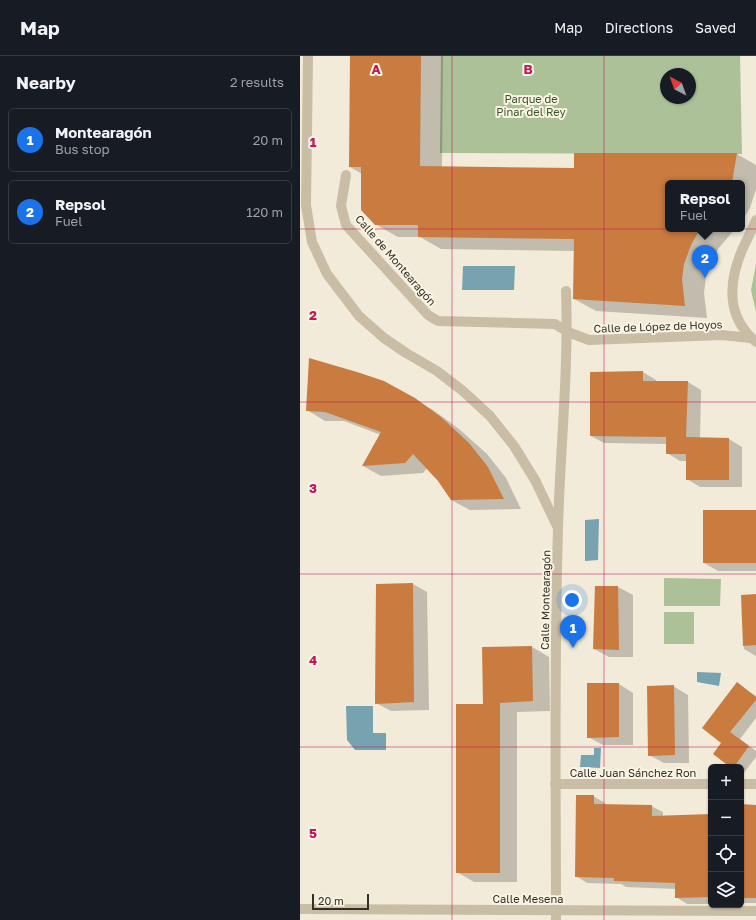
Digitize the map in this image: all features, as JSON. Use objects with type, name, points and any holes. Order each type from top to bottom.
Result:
[{"type":"street","points":[[308,56],[306,205],[312,242],[327,274],[359,316],[384,338],[406,354],[437,371],[463,391],[490,416],[514,446],[535,480],[558,528]]},
{"type":"street","name":"Calle de Montearagón","points":[[346,175],[341,206],[346,225],[428,315],[438,321],[555,324],[568,332]]},
{"type":"street","points":[[753,340],[743,328],[736,315],[732,302],[732,285],[736,266],[743,247],[754,232],[756,220]]},
{"type":"street","name":"Calle Montearagón","points":[[556,915],[555,784],[558,528],[568,332],[566,291]]},
{"type":"street","name":"Calle de López de Hoyos","points":[[568,332],[589,340],[722,335],[753,340]]},
{"type":"street","name":"Calle Juan Sánchez Ron","points":[[555,784],[708,784]]},
{"type":"street","points":[[744,784],[756,784]]},
{"type":"street","name":"Calle Mesena","points":[[300,909],[556,915],[756,912]]},
{"type":"green space","name":"Parque de Pinar del Rey","points":[[441,56],[740,56],[742,154],[440,153]]},
{"type":"green space","points":[[756,264],[756,312],[751,290]]},
{"type":"green space","points":[[664,578],[721,579],[720,606],[664,606]]},
{"type":"green space","points":[[664,612],[694,612],[694,644],[664,644]]},
{"type":"water","points":[[463,266],[515,266],[514,290],[462,290]]},
{"type":"water","points":[[599,519],[598,560],[585,561],[585,520]]},
{"type":"water","points":[[697,672],[721,673],[719,686],[697,682]]},
{"type":"water","points":[[346,706],[373,706],[373,733],[386,733],[386,750],[355,750],[347,740]]},
{"type":"water","points":[[594,748],[601,748],[600,768],[580,767],[581,755],[594,755]]},
{"type":"building","points":[[350,56],[421,56],[420,166],[574,168],[574,153],[737,153],[732,180],[665,180],[665,232],[698,232],[691,245],[684,264],[682,279],[685,306],[573,299],[574,239],[418,237],[418,225],[375,225],[361,210],[361,167],[349,167]]},
{"type":"building","points":[[309,358],[384,381],[415,398],[441,417],[469,443],[488,467],[504,499],[451,500],[438,481],[413,454],[405,463],[362,466],[381,432],[325,412],[306,411]]},
{"type":"building","points":[[643,371],[643,381],[688,381],[686,437],[729,438],[729,480],[686,480],[686,454],[666,454],[666,437],[590,436],[590,372]]},
{"type":"building","points":[[703,510],[756,510],[756,563],[703,563]]},
{"type":"building","points":[[413,583],[414,702],[375,704],[376,584]]},
{"type":"building","points":[[595,586],[618,586],[619,650],[593,649]]},
{"type":"building","points":[[756,594],[756,645],[743,646],[741,595]]},
{"type":"building","points":[[532,646],[533,701],[500,703],[500,873],[456,873],[456,704],[483,704],[482,647]]},
{"type":"building","points":[[737,682],[756,697],[756,700],[730,732],[749,746],[736,764],[726,764],[713,754],[721,743],[702,728]]},
{"type":"building","points":[[587,683],[619,683],[619,737],[587,738]]},
{"type":"building","points":[[674,685],[675,755],[648,756],[647,686]]},
{"type":"building","points":[[576,795],[594,795],[594,804],[652,805],[652,816],[708,814],[708,897],[675,898],[675,883],[614,881],[614,878],[575,877]]},
{"type":"building","points":[[744,804],[756,805],[756,898],[744,898]]},
{"type":"place","name":"Repsol","points":[[705,278]]},
{"type":"place","name":"Montearagón","points":[[573,648]]}]
